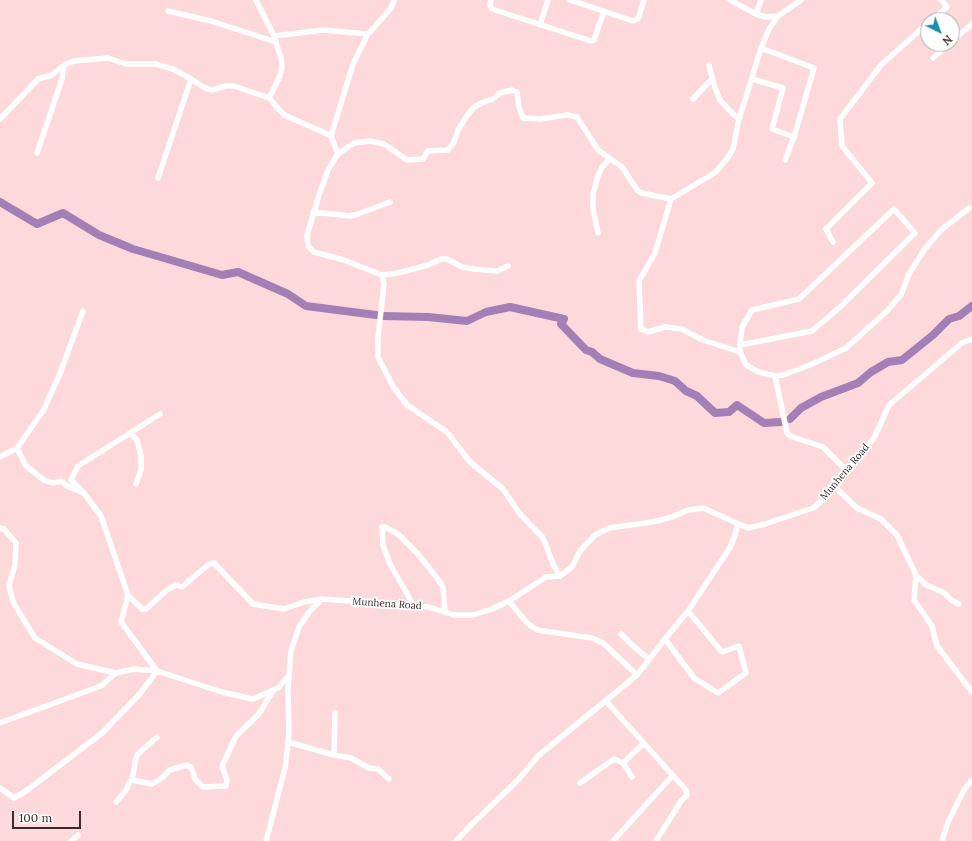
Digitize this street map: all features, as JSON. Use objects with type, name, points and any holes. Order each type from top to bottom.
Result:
[{"type":"street","points":[[256,0],[274,36],[281,58],[282,66],[280,76],[269,98]]},
{"type":"street","points":[[338,154],[331,136],[353,64],[368,34],[391,8],[394,0]]},
{"type":"street","points":[[491,0],[490,5],[492,9],[591,41],[594,40],[604,12]]},
{"type":"street","points":[[540,25],[548,0]]},
{"type":"street","points":[[570,0],[633,21],[638,19],[644,0]]},
{"type":"street","points":[[730,0],[756,14],[766,17],[778,16]]},
{"type":"street","points":[[756,14],[762,0]]},
{"type":"street","points":[[740,352],[703,340],[682,329],[665,327],[648,332],[641,328],[639,281],[655,253],[671,199],[716,172],[729,156],[733,149],[739,119],[761,48],[769,29],[778,16],[801,0]]},
{"type":"street","points":[[941,0],[947,7],[941,12]]},
{"type":"street","points":[[168,11],[211,21],[276,42]]},
{"type":"street","points":[[960,34],[972,24]]},
{"type":"street","points":[[274,36],[323,30],[368,34]]},
{"type":"street","points":[[833,242],[826,229],[872,183],[842,146],[840,120],[881,65],[920,30]]},
{"type":"street","points":[[761,48],[814,68],[794,137],[785,160]]},
{"type":"street","points":[[933,58],[940,52]]},
{"type":"street","points":[[0,119],[38,79],[52,76],[64,65],[74,60],[108,58],[126,64],[156,64],[173,69],[205,88],[212,90],[226,86],[234,86],[269,98],[284,115],[331,136]]},
{"type":"street","points":[[37,152],[62,79],[64,65]]},
{"type":"street","points":[[709,65],[712,79],[720,100],[739,119]]},
{"type":"street","points":[[158,178],[191,79]]},
{"type":"street","points":[[692,99],[712,79]]},
{"type":"street","points":[[752,79],[783,88],[772,129],[794,137]]},
{"type":"street","points":[[508,266],[497,271],[474,269],[462,267],[447,259],[441,259],[428,265],[398,273],[382,275],[344,260],[314,252],[308,246],[308,235],[313,212],[328,170],[338,154],[354,143],[370,141],[384,144],[407,160],[423,159],[428,151],[448,150],[454,142],[458,130],[474,107],[493,99],[500,93],[512,90],[517,92],[519,107],[523,118],[540,119],[566,115],[577,117],[598,150],[622,167],[638,190],[642,193],[671,199]]},
{"type":"street","points":[[598,233],[593,209],[593,194],[602,167],[610,159]]},
{"type":"street","points":[[313,212],[350,216],[390,202]]},
{"type":"street","points":[[740,345],[812,331],[840,307],[915,233],[894,209],[799,299],[752,310],[742,327],[740,345],[740,352],[746,365],[759,372],[775,376],[784,375],[810,365],[846,348],[886,312],[901,295],[909,274],[924,250],[941,230],[969,208]]},
{"type":"street","points":[[382,275],[384,284],[378,338],[378,357],[394,388],[407,405],[447,432],[470,462],[503,490],[520,514],[542,538],[560,576]]},
{"type":"street","points":[[0,457],[18,448],[43,410],[59,376],[83,312]]},
{"type":"street","name":"Munhena Road","points":[[128,594],[142,610],[146,609],[167,590],[176,585],[182,587],[209,564],[214,563],[253,604],[284,609],[304,602],[322,599],[429,607],[454,615],[473,616],[509,601],[546,577],[560,576],[572,567],[580,551],[595,535],[609,528],[653,522],[672,517],[688,510],[703,508],[748,528],[765,524],[812,508],[824,499],[874,438],[889,405],[962,343],[972,339]]},
{"type":"street","points":[[775,376],[787,433],[790,436],[823,447],[847,471]]},
{"type":"street","points":[[158,671],[121,622],[128,594],[101,516],[83,492],[71,480],[78,466],[160,414]]},
{"type":"street","points":[[130,433],[137,440],[141,456],[141,470],[136,484]]},
{"type":"street","points":[[18,448],[26,466],[44,480],[53,483],[61,481],[67,486],[83,492]]},
{"type":"street","points":[[834,486],[857,508],[881,518],[897,535],[916,575],[926,585],[945,593],[959,604]]},
{"type":"street","points":[[456,841],[519,779],[538,756],[637,675],[688,611],[729,549],[738,524]]},
{"type":"street","points":[[414,606],[389,562],[383,545],[382,527],[385,527],[398,534],[418,554],[437,578],[443,587],[445,612]]},
{"type":"street","points":[[0,528],[4,529],[16,544],[15,565],[9,585],[13,602],[35,638],[77,664],[116,673],[134,669],[158,671],[222,692],[253,699],[278,688],[289,674]]},
{"type":"street","points":[[916,575],[914,600],[932,626],[937,646],[972,692]]},
{"type":"street","points":[[266,841],[285,768],[289,735],[288,689],[292,651],[298,627],[309,612],[322,599]]},
{"type":"street","points":[[509,601],[527,623],[537,630],[592,638],[603,643],[637,675]]},
{"type":"street","points":[[665,639],[694,678],[718,693],[746,673],[739,646],[722,652],[688,611]]},
{"type":"street","points":[[621,634],[649,659]]},
{"type":"street","points":[[0,788],[14,798],[26,791],[102,733],[138,696],[158,671]]},
{"type":"street","points":[[0,722],[101,686],[116,673]]},
{"type":"street","points":[[132,780],[152,784],[162,778],[170,770],[187,765],[191,767],[195,779],[203,787],[226,786],[227,780],[222,766],[236,736],[258,715],[273,691]]},
{"type":"street","points":[[606,701],[686,790],[687,796],[681,801],[656,841]]},
{"type":"street","points":[[334,755],[335,713]]},
{"type":"street","points":[[116,802],[127,789],[129,782],[132,780],[138,754],[157,737]]},
{"type":"street","points":[[288,742],[334,755],[351,758],[369,768],[378,769],[389,779]]},
{"type":"street","points":[[623,763],[644,743]]},
{"type":"street","points":[[580,783],[614,759],[623,763],[632,777]]},
{"type":"street","points":[[613,841],[673,775]]},
{"type":"street","points":[[942,841],[948,822],[965,788],[972,780]]},
{"type":"street","points":[[71,841],[78,835]]},
{"type":"waterway","points":[[0,202],[37,224],[63,213],[99,235],[133,249],[222,275],[238,272],[288,294],[306,306],[376,315]]},
{"type":"waterway","points":[[790,419],[801,408],[821,397],[858,383],[871,372],[888,362],[902,360],[933,335],[949,319],[959,316],[972,306]]},
{"type":"waterway","points":[[382,316],[428,317],[467,321],[486,312],[510,307],[564,319],[561,324],[586,350],[592,352],[600,359],[633,373],[659,376],[675,381],[686,391],[697,396],[715,413],[729,412],[737,405],[764,423],[781,422]]}]
